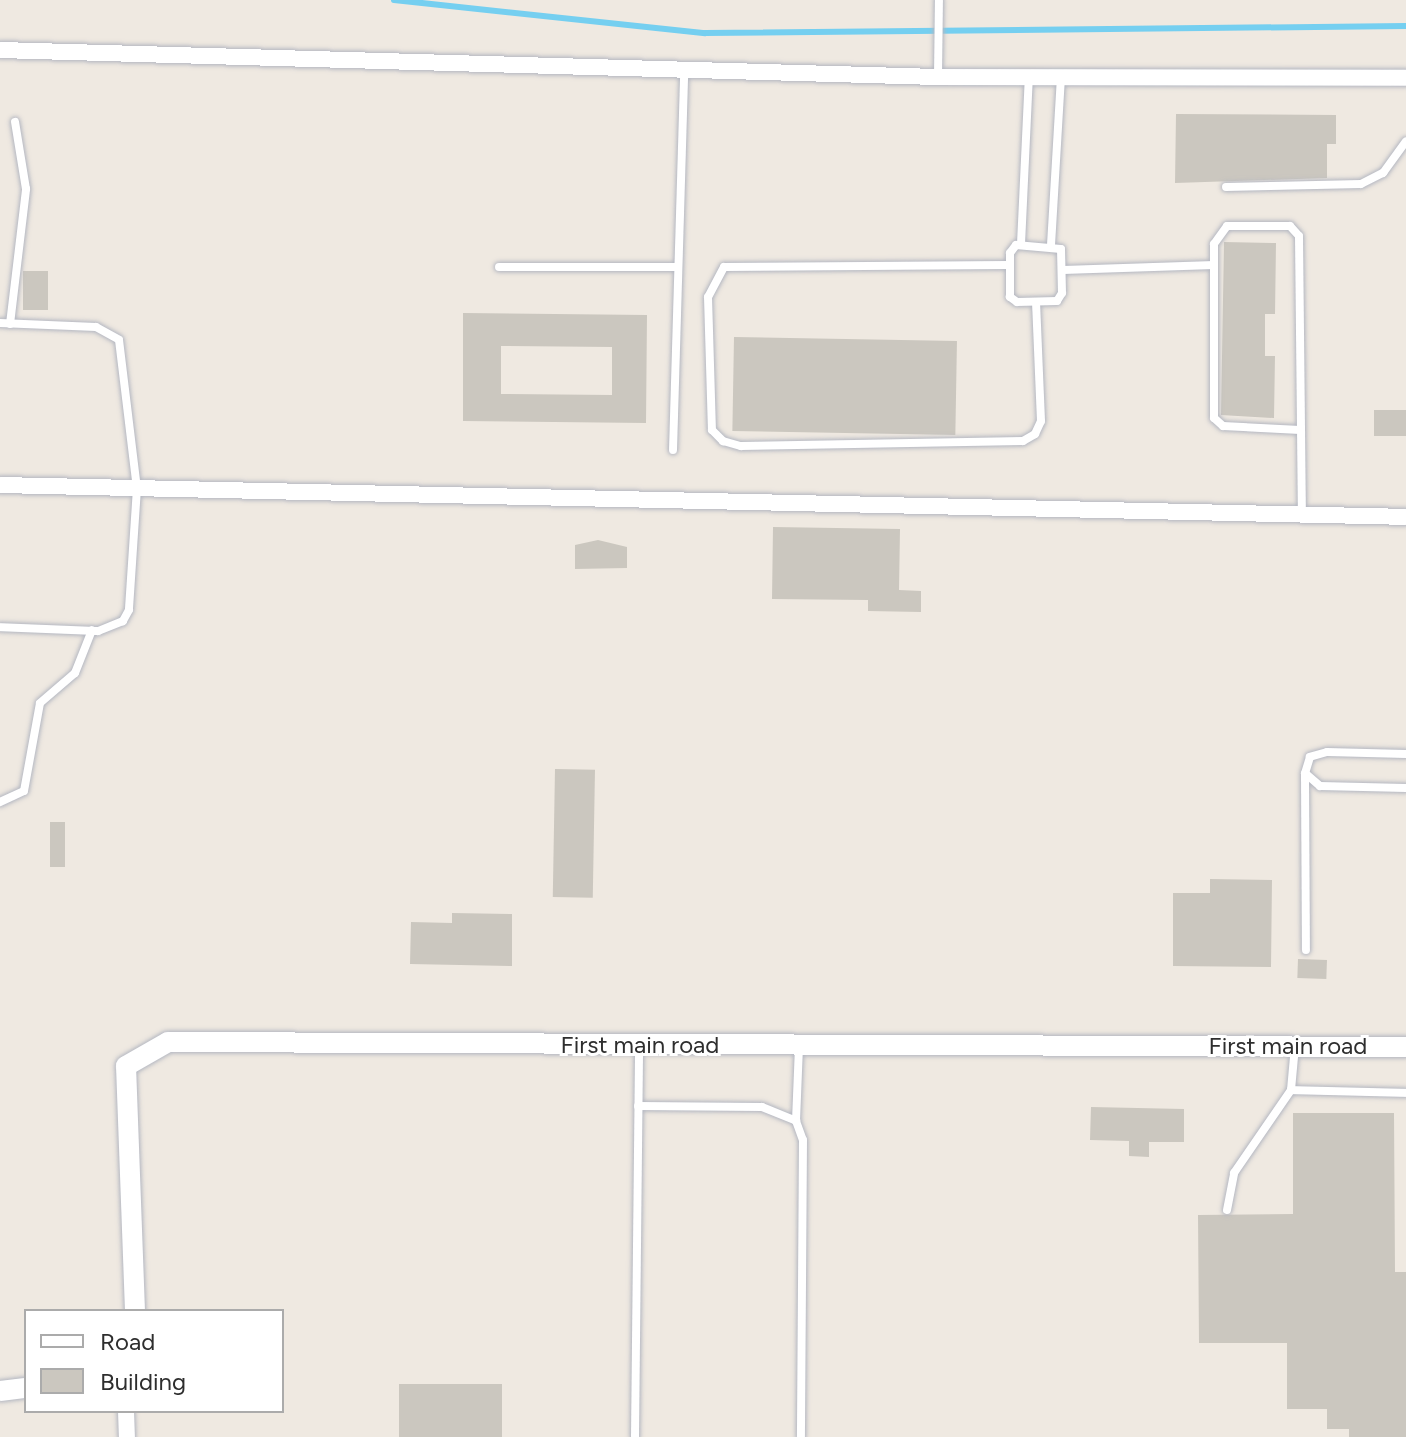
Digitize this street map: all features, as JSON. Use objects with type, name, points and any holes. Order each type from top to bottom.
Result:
[{"type":"street","points":[[0,50],[938,77],[1406,78]]},
{"type":"street","points":[[0,485],[1406,517]]},
{"type":"street","name":"First main road","points":[[135,1309],[126,1066],[168,1042],[1406,1047]]},
{"type":"street","points":[[0,1391],[24,1388]]},
{"type":"street","points":[[126,1413],[127,1437]]},
{"type":"lane","points":[[938,77],[939,0]]},
{"type":"lane","points":[[673,450],[684,71]]},
{"type":"lane","points":[[1021,244],[1029,75]]},
{"type":"lane","points":[[1051,245],[1061,77]]},
{"type":"lane","points":[[10,324],[26,189],[15,122]]},
{"type":"lane","points":[[1226,187],[1361,184],[1383,173],[1406,141]]},
{"type":"lane","points":[[1300,430],[1223,426],[1214,418],[1215,236],[1227,226],[1290,226],[1299,236],[1302,514]]},
{"type":"lane","points":[[1021,244],[1051,245],[1061,249],[1063,270],[1060,298],[1036,303],[1010,297],[1012,249],[1021,244]]},
{"type":"lane","points":[[1009,265],[724,267],[708,297],[708,412],[712,430],[723,441],[741,446],[1023,441],[1041,421],[1036,303]]},
{"type":"lane","points":[[1063,270],[1214,265]]},
{"type":"lane","points":[[499,267],[678,267]]},
{"type":"lane","points":[[0,323],[96,327],[119,340],[137,488],[129,610],[115,628],[0,627]]},
{"type":"lane","points":[[0,802],[24,791],[40,703],[75,673],[92,630]]},
{"type":"lane","points":[[1306,950],[1305,773],[1310,757],[1327,752],[1406,754]]},
{"type":"lane","points":[[1305,773],[1320,786],[1406,788]]},
{"type":"lane","points":[[635,1437],[639,1045]]},
{"type":"lane","points":[[799,1046],[796,1121],[803,1140],[801,1437]]},
{"type":"lane","points":[[1227,1210],[1234,1173],[1291,1090],[1295,1046]]},
{"type":"lane","points":[[1291,1090],[1406,1093]]},
{"type":"lane","points":[[638,1106],[762,1107],[796,1121]]},
{"type":"building","points":[[1176,114],[1336,115],[1336,144],[1327,144],[1327,178],[1175,183]]},
{"type":"building","points":[[1224,242],[1276,243],[1275,314],[1265,314],[1265,356],[1275,356],[1274,418],[1221,415]]},
{"type":"building","points":[[23,271],[48,271],[48,310],[23,310]]},
{"type":"building","points":[[463,313],[647,315],[646,423],[463,421]],"holes":[[[501,346],[612,347],[612,395],[501,394]]]},
{"type":"building","points":[[734,337],[957,341],[955,435],[732,431]]},
{"type":"building","points":[[1374,410],[1406,410],[1406,436],[1374,436]]},
{"type":"building","points":[[773,527],[900,529],[899,590],[921,591],[921,612],[868,611],[868,600],[772,599]]},
{"type":"building","points":[[598,540],[627,547],[627,568],[575,569],[575,545]]},
{"type":"building","points":[[555,769],[595,770],[593,898],[553,897]]},
{"type":"building","points":[[50,822],[65,822],[65,867],[50,867]]},
{"type":"building","points":[[1210,879],[1272,880],[1271,967],[1173,966],[1173,893],[1210,893]]},
{"type":"building","points":[[452,913],[512,914],[512,966],[410,964],[411,922],[452,923]]},
{"type":"building","points":[[1298,959],[1327,960],[1326,979],[1297,978]]},
{"type":"building","points":[[1091,1107],[1184,1109],[1184,1142],[1149,1142],[1149,1157],[1129,1156],[1129,1141],[1090,1140]]},
{"type":"building","points":[[1293,1113],[1394,1113],[1395,1272],[1406,1272],[1406,1437],[1349,1437],[1349,1429],[1327,1429],[1327,1409],[1287,1409],[1287,1343],[1199,1343],[1198,1215],[1293,1214]]},
{"type":"building","points":[[399,1384],[502,1384],[502,1437],[399,1437]]},
{"type":"waterway","points":[[394,0],[705,33],[1406,26]]}]
